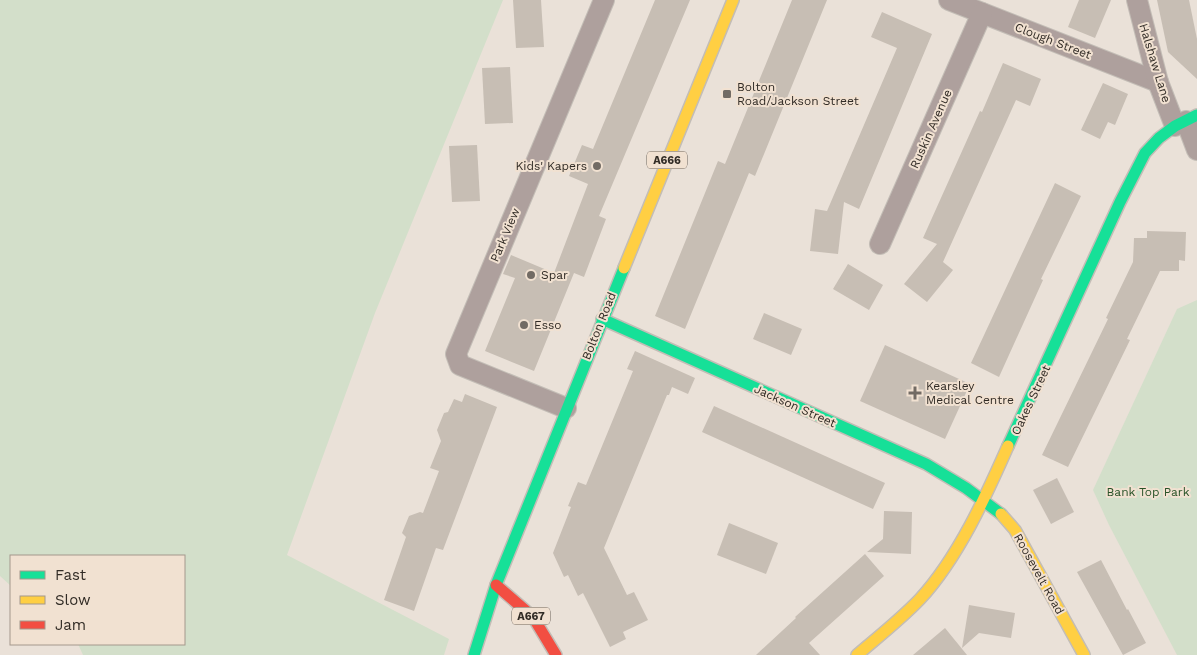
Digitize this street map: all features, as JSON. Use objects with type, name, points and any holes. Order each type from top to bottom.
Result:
[{"type":"street","name":"Park View","points":[[566,408],[460,365],[456,354],[604,0]]},
{"type":"street","name":"Bolton Road","points":[[474,655],[496,586],[566,408],[733,0]]},
{"type":"street","name":"Clough Street","points":[[949,0],[1158,82]]},
{"type":"street","name":"Halshaw Lane","points":[[1137,0],[1158,82],[1186,121],[1197,150]]},
{"type":"street","name":"Ruskin Avenue","points":[[880,244],[982,13]]},
{"type":"street","name":"Oakes Street","points":[[858,655],[920,599],[944,569],[983,502],[1128,186],[1145,153],[1159,138],[1186,121]]},
{"type":"street","name":"Jackson Street","points":[[602,319],[926,464],[966,488],[983,502]]},
{"type":"street","name":"Roosevelt Road","points":[[983,502],[999,512],[1015,530],[1084,655]]},
{"type":"street","name":"A667","points":[[496,586],[533,618],[556,655]]},
{"type":"green space","points":[[0,0],[503,0],[375,313],[287,555],[449,639],[444,655],[83,655],[78,645],[185,645],[185,555],[10,555],[10,585],[0,576]]},
{"type":"green space","name":"Bank Top Park","points":[[1197,300],[1197,655],[1177,655],[1109,525],[1093,490],[1177,309]]},
{"type":"building","points":[[513,0],[541,0],[544,47],[516,48]]},
{"type":"building","points":[[655,0],[690,0],[599,216],[606,219],[584,277],[574,273],[534,371],[485,351],[515,278],[503,274],[511,255],[554,273],[588,184],[569,176],[582,145],[593,149]]},
{"type":"building","points":[[792,0],[827,0],[755,176],[749,173],[685,329],[655,316],[718,161],[725,164]]},
{"type":"building","points":[[1079,0],[1111,0],[1095,38],[1068,27]]},
{"type":"building","points":[[1157,0],[1189,0],[1197,39],[1197,79],[1168,52]]},
{"type":"building","points":[[882,12],[932,34],[859,209],[844,202],[838,254],[810,251],[815,209],[827,211],[897,48],[871,37]]},
{"type":"building","points":[[1003,63],[1041,79],[1030,106],[1016,100],[943,262],[953,270],[927,302],[904,284],[937,244],[923,238]]},
{"type":"building","points":[[510,67],[513,123],[485,124],[482,68]]},
{"type":"building","points":[[1103,83],[1128,94],[1115,125],[1108,122],[1100,139],[1081,130]]},
{"type":"building","points":[[477,145],[480,201],[452,202],[449,146]]},
{"type":"building","points":[[1055,183],[1081,196],[1041,279],[1043,280],[999,377],[971,363]]},
{"type":"building","points":[[1147,231],[1186,232],[1185,261],[1179,260],[1179,271],[1160,271],[1127,339],[1130,340],[1068,467],[1042,455],[1108,319],[1106,318],[1133,262],[1134,238],[1147,238]]},
{"type":"building","points":[[848,264],[883,285],[869,310],[833,289]]},
{"type":"building","points":[[764,313],[802,329],[791,355],[753,339]]},
{"type":"building","name":"Kearsley Medical Centre","points":[[885,345],[970,384],[945,439],[860,401]]},
{"type":"building","points":[[635,351],[695,378],[688,394],[672,387],[669,395],[667,395],[604,548],[627,595],[634,592],[648,620],[623,632],[626,639],[610,647],[583,593],[578,596],[568,575],[564,577],[553,553],[571,507],[568,506],[578,482],[586,485],[633,371],[627,369]]},
{"type":"building","points":[[465,394],[497,407],[443,550],[436,548],[414,611],[384,600],[406,537],[402,533],[409,516],[420,512],[423,513],[439,471],[430,468],[441,441],[437,430],[444,413],[448,412],[454,399],[462,402]]},
{"type":"building","points":[[714,406],[885,483],[873,509],[702,432]]},
{"type":"building","points":[[1057,478],[1074,512],[1051,524],[1033,490]]},
{"type":"building","points":[[884,511],[912,512],[911,554],[867,552],[883,539]]},
{"type":"building","points":[[729,523],[778,543],[766,574],[717,555]]},
{"type":"building","points":[[865,554],[884,576],[809,643],[820,655],[756,655],[795,617]]},
{"type":"building","points":[[1101,560],[1146,643],[1123,655],[1077,572]]},
{"type":"building","points":[[969,605],[1015,613],[1011,638],[979,633],[962,648]]},
{"type":"building","points":[[945,628],[967,655],[913,655]]},
{"type":"traffic: fast","points":[[1008,446],[1120,202],[1145,153],[1159,138],[1175,126],[1197,115]]},
{"type":"traffic: fast","points":[[474,655],[496,585],[624,268]]},
{"type":"traffic: fast","points":[[602,319],[926,464],[966,488],[1001,514]]},
{"type":"traffic: slow","points":[[624,268],[733,0]]},
{"type":"traffic: slow","points":[[857,655],[905,614],[934,583],[970,526],[1008,446]]},
{"type":"traffic: slow","points":[[1001,514],[1015,530],[1084,655]]},
{"type":"traffic: jam","points":[[496,585],[533,617],[556,655]]},
{"type":"place","name":"Bolton Road/Jackson Street","points":[[727,94]]},
{"type":"place","name":"Kids' Kapers","points":[[597,166]]},
{"type":"place","name":"Spar","points":[[531,275]]},
{"type":"place","name":"Esso","points":[[524,325]]},
{"type":"place","name":"Kearsley Medical Centre","points":[[915,393]]}]
